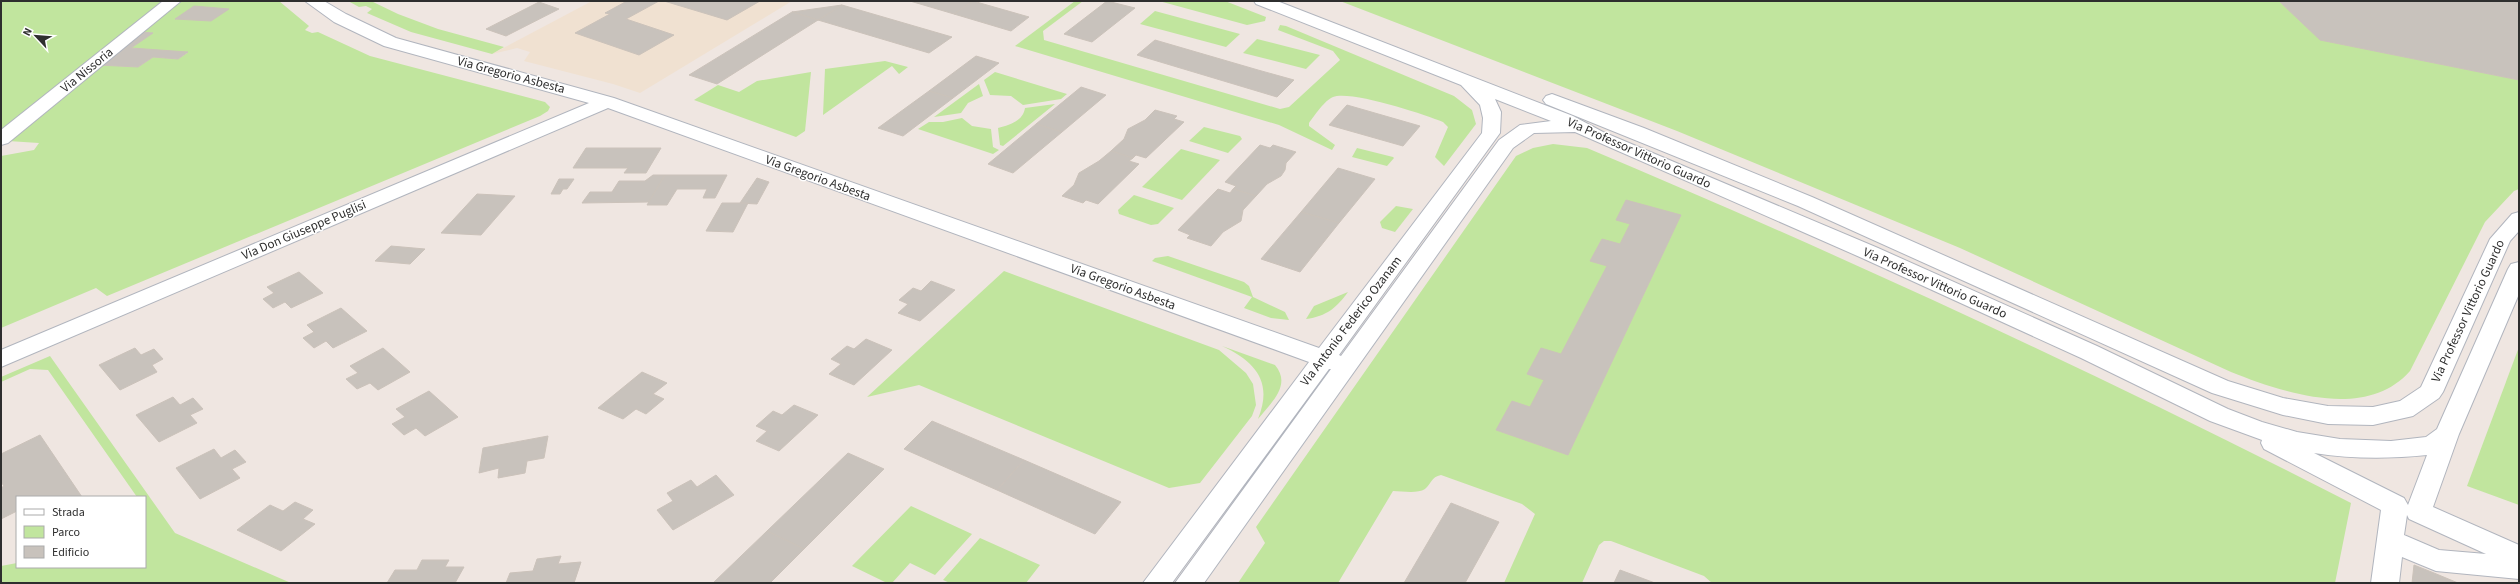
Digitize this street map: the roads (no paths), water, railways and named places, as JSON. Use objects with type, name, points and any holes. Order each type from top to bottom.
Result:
[{"type":"street","name":"Via Nissoria","points":[[1,139],[173,1]]},
{"type":"street","name":"Via Gregorio Asbesta","points":[[313,1],[340,18],[390,42],[607,102],[1345,366]]},
{"type":"street","name":"Via Professor Vittorio Guardo","points":[[1262,1],[1538,109],[1596,136],[1870,253],[2082,349],[2219,415],[2255,429],[2297,441],[2340,448],[2391,450],[2432,445],[2447,434]]},
{"type":"street","name":"Via Professor Vittorio Guardo","points":[[1300,1],[1728,168],[1858,222],[2220,387],[2261,402],[2293,409],[2331,415],[2369,416],[2394,413],[2410,407],[2431,392],[2500,239],[2519,218]]},
{"type":"street","name":"Via Antonio Federico Ozanam","points":[[1157,583],[1491,133],[1494,122],[1492,108],[1484,97],[1473,88],[1438,71]]},
{"type":"street","name":"Via Don Giuseppe Puglisi","points":[[1,359],[607,102]]},
{"type":"street","name":"Via Antonio Federico Ozanam","points":[[1190,583],[1345,366],[1514,134],[1535,127],[1551,125],[1570,128],[1596,136]]},
{"type":"street","points":[[2519,269],[2447,434],[2418,512],[2519,557]]},
{"type":"street","points":[[2219,415],[2395,505],[2385,583]]},
{"type":"street","points":[[2390,540],[2436,560],[2519,568]]}]
